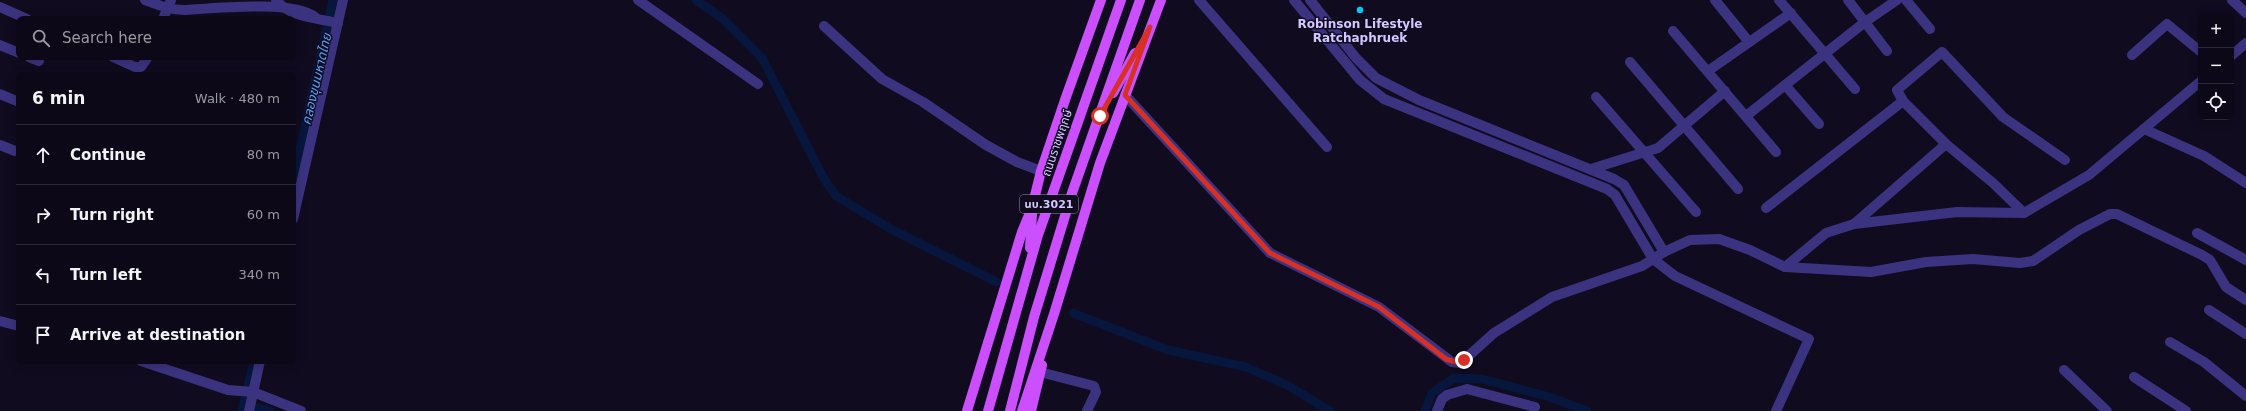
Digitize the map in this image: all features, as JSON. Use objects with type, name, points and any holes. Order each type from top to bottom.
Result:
[{"type":"main road","name":"ถนนราชพฤกษ์","points":[[1032,208],[1041,171],[1101,0]]},
{"type":"main road","name":"ถนนราชพฤกษ์","points":[[988,411],[1038,235],[1121,0]]},
{"type":"main road","name":"นบ.3021","points":[[1010,411],[1034,317],[1072,193],[1140,0]]},
{"type":"main road","name":"นบ.3021","points":[[1100,116],[1150,27],[1161,0]]},
{"type":"main road","points":[[1022,411],[1054,314],[1100,163],[1150,27]]},
{"type":"main road","points":[[1029,271],[1032,208]]},
{"type":"main road","points":[[967,411],[1022,232],[1032,208]]},
{"type":"main road","points":[[1031,411],[1054,314]]},
{"type":"street","points":[[145,0],[169,4],[183,10],[276,0],[287,1],[311,12],[316,18],[334,22]]},
{"type":"street","points":[[296,205],[334,22],[343,0]]},
{"type":"street","points":[[638,0],[758,84]]},
{"type":"street","points":[[1199,0],[1327,147]]},
{"type":"street","points":[[1294,0],[1360,80],[1384,99],[1608,189],[1615,195],[1653,259],[1675,276],[1809,339],[1776,411]]},
{"type":"street","points":[[1310,0],[1356,58],[1376,78],[1393,88],[1614,178],[1624,185],[1664,252]]},
{"type":"street","points":[[1715,0],[1749,42]]},
{"type":"street","points":[[1779,0],[1855,89]]},
{"type":"street","points":[[1848,0],[1887,51]]},
{"type":"street","points":[[1746,116],[1865,22],[1897,0]]},
{"type":"street","points":[[1906,0],[1930,30]]},
{"type":"street","points":[[2232,0],[2246,13]]},
{"type":"street","points":[[164,16],[169,4]]},
{"type":"street","points":[[0,7],[20,16]]},
{"type":"street","points":[[1708,71],[1790,13]]},
{"type":"street","points":[[2132,55],[2167,24],[2198,50]]},
{"type":"street","points":[[824,26],[882,79],[923,102],[986,145],[1016,162],[1041,171]]},
{"type":"street","points":[[1673,31],[1776,152]]},
{"type":"street","points":[[2234,53],[2246,43]]},
{"type":"street","points":[[0,45],[16,52]]},
{"type":"street","points":[[2024,213],[1992,182],[1946,144],[1903,101],[1897,90],[1942,52],[2003,117],[2064,160]]},
{"type":"street","points":[[1346,64],[1356,58]]},
{"type":"street","points":[[120,60],[135,67],[141,66],[146,60]]},
{"type":"street","points":[[1630,62],[1738,189]]},
{"type":"street","points":[[1785,267],[1826,233],[1854,224],[1957,212],[2024,213],[2089,175],[2198,84]]},
{"type":"street","points":[[1784,85],[1819,124]]},
{"type":"street","points":[[1591,169],[1658,148],[1725,91]]},
{"type":"street","points":[[0,94],[16,101]]},
{"type":"street","points":[[1125,95],[1270,253],[1379,307],[1452,362],[1464,360],[1494,333],[1552,297],[1642,266],[1664,252],[1690,240],[1719,239],[1750,250],[1785,267],[1871,272],[1934,261],[1973,259],[2020,263],[2033,261],[2079,230],[2110,214],[2117,214],[2210,260],[2226,287],[2246,300]]},
{"type":"street","points":[[1596,97],[1696,212]]},
{"type":"street","points":[[1766,208],[1903,101]]},
{"type":"street","points":[[2144,129],[2204,156],[2246,183]]},
{"type":"street","points":[[1854,224],[1946,144]]},
{"type":"street","points":[[0,145],[15,151]]},
{"type":"street","points":[[2197,233],[2246,260]]},
{"type":"street","points":[[2209,310],[2246,334]]},
{"type":"street","points":[[0,320],[16,325]]},
{"type":"street","points":[[2170,342],[2204,362],[2246,396]]},
{"type":"street","points":[[150,364],[228,390],[251,393],[301,411]]},
{"type":"street","points":[[250,410],[251,393],[259,364]]},
{"type":"street","points":[[2064,370],[2107,411]]},
{"type":"street","points":[[1040,372],[1096,388],[1087,411]]},
{"type":"street","points":[[2134,377],[2186,411]]},
{"type":"street","points":[[1436,411],[1442,399],[1447,395],[1466,389],[1535,407]]},
{"type":"waterway","name":"คลองขุนมหาดไทย","points":[[296,167],[333,0]]},
{"type":"waterway","points":[[696,0],[723,19],[762,58],[823,177],[836,196],[889,228],[997,282]]},
{"type":"waterway","points":[[1073,313],[1168,350],[1246,367],[1287,385],[1330,411]]},
{"type":"waterway","name":"คลองขุนมหาดไทย","points":[[242,411],[253,364]]},
{"type":"waterway","points":[[1425,411],[1432,393],[1454,378],[1482,379],[1550,397],[1587,411]]},
{"type":"waterway","points":[[243,405],[270,411]]},
{"type":"place","name":"Robinson Lifestyle Ratchaphruek","points":[[1360,10]]},
{"type":"route","points":[[1100,116],[1150,27],[1125,95],[1189,163],[1242,224],[1270,253],[1276,257],[1379,307],[1446,359],[1459,363],[1464,360]]}]
